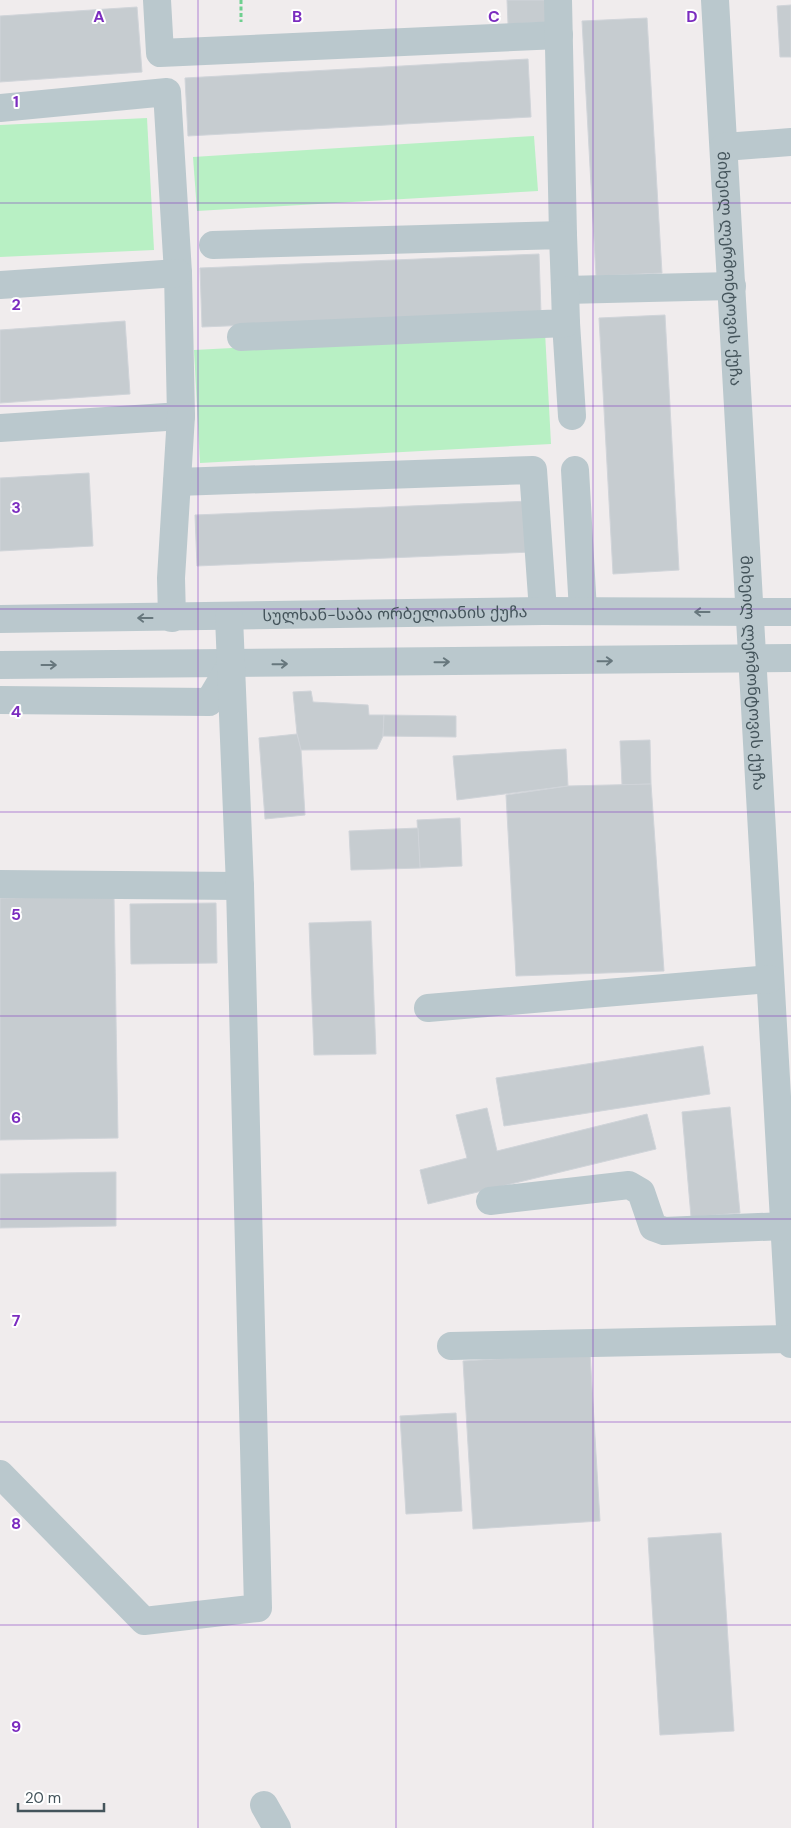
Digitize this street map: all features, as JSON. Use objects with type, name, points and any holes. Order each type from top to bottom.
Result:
[{"type":"street","points":[[157,0],[160,53],[559,35]]},
{"type":"street","points":[[558,0],[563,235],[572,416]]},
{"type":"street","name":"მიხეილ ლერმონტოვის ქუჩა","points":[[715,0],[751,612],[770,979],[786,1183],[784,1226],[791,1344]]},
{"type":"street","points":[[0,108],[167,92],[178,273],[182,416],[170,578],[172,618]]},
{"type":"street","points":[[724,147],[791,142]]},
{"type":"street","points":[[213,245],[563,235]]},
{"type":"street","points":[[0,285],[178,273]]},
{"type":"street","points":[[565,290],[732,286]]},
{"type":"street","points":[[241,337],[566,323]]},
{"type":"street","points":[[0,428],[182,416]]},
{"type":"street","points":[[177,482],[533,470],[543,611]]},
{"type":"street","points":[[575,470],[582,611]]},
{"type":"street","name":"სულხან-საბა ორბელიანის ქუჩა","points":[[0,619],[172,618],[543,611],[791,612]]},
{"type":"street","points":[[0,1474],[144,1621],[258,1608],[240,886],[229,617]]},
{"type":"street","points":[[0,666],[791,658]]},
{"type":"street","points":[[0,700],[209,702],[231,665]]},
{"type":"street","points":[[0,884],[240,886]]},
{"type":"street","points":[[428,1008],[770,979]]},
{"type":"street","points":[[490,1202],[629,1185],[641,1192],[653,1227],[664,1231],[784,1226]]},
{"type":"street","points":[[451,1346],[791,1339]]},
{"type":"green space","points":[[147,118],[154,250],[0,257],[0,125]]},
{"type":"green space","points":[[534,136],[538,191],[197,211],[193,157]]},
{"type":"green space","points":[[545,332],[551,444],[200,463],[194,350]]},
{"type":"building","points":[[507,0],[552,0],[552,22],[508,24]]},
{"type":"building","points":[[791,5],[791,57],[780,57],[777,6]]},
{"type":"building","points":[[137,7],[142,72],[0,82],[0,16]]},
{"type":"building","points":[[647,18],[662,273],[596,276],[582,21]]},
{"type":"building","points":[[528,59],[531,117],[188,136],[185,78]]},
{"type":"building","points":[[539,254],[541,313],[202,327],[200,268]]},
{"type":"building","points":[[665,315],[679,570],[613,574],[599,318]]},
{"type":"building","points":[[125,321],[130,394],[0,403],[0,330]]},
{"type":"building","points":[[89,473],[93,546],[0,551],[0,478]]},
{"type":"building","points":[[530,501],[532,552],[197,566],[195,515]]},
{"type":"building","points":[[311,691],[313,702],[368,705],[369,715],[384,715],[383,736],[377,749],[301,750],[297,734],[293,692]]},
{"type":"building","points":[[384,715],[456,716],[456,737],[383,736]]},
{"type":"building","points":[[297,734],[301,750],[305,815],[265,819],[259,738]]},
{"type":"building","points":[[650,740],[651,784],[622,785],[620,741]]},
{"type":"building","points":[[566,749],[568,786],[457,800],[453,756]]},
{"type":"building","points":[[651,784],[664,971],[516,976],[506,795],[568,786]]},
{"type":"building","points":[[460,818],[462,866],[420,868],[417,820]]},
{"type":"building","points":[[418,828],[420,868],[351,870],[349,831]]},
{"type":"building","points":[[114,896],[118,1138],[0,1140],[0,898]]},
{"type":"building","points":[[216,903],[217,963],[131,964],[130,904]]},
{"type":"building","points":[[371,921],[376,1054],[314,1055],[309,923]]},
{"type":"building","points":[[703,1046],[710,1094],[504,1126],[496,1078]]},
{"type":"building","points":[[730,1107],[740,1213],[691,1217],[682,1112]]},
{"type":"building","points":[[487,1108],[497,1151],[647,1114],[656,1149],[428,1204],[420,1170],[467,1158],[456,1115]]},
{"type":"building","points":[[116,1172],[116,1226],[0,1228],[0,1174]]},
{"type":"building","points":[[590,1353],[600,1521],[473,1529],[463,1361]]},
{"type":"building","points":[[456,1413],[462,1511],[406,1514],[400,1416]]},
{"type":"building","points":[[721,1533],[734,1731],[660,1735],[648,1538]]}]
